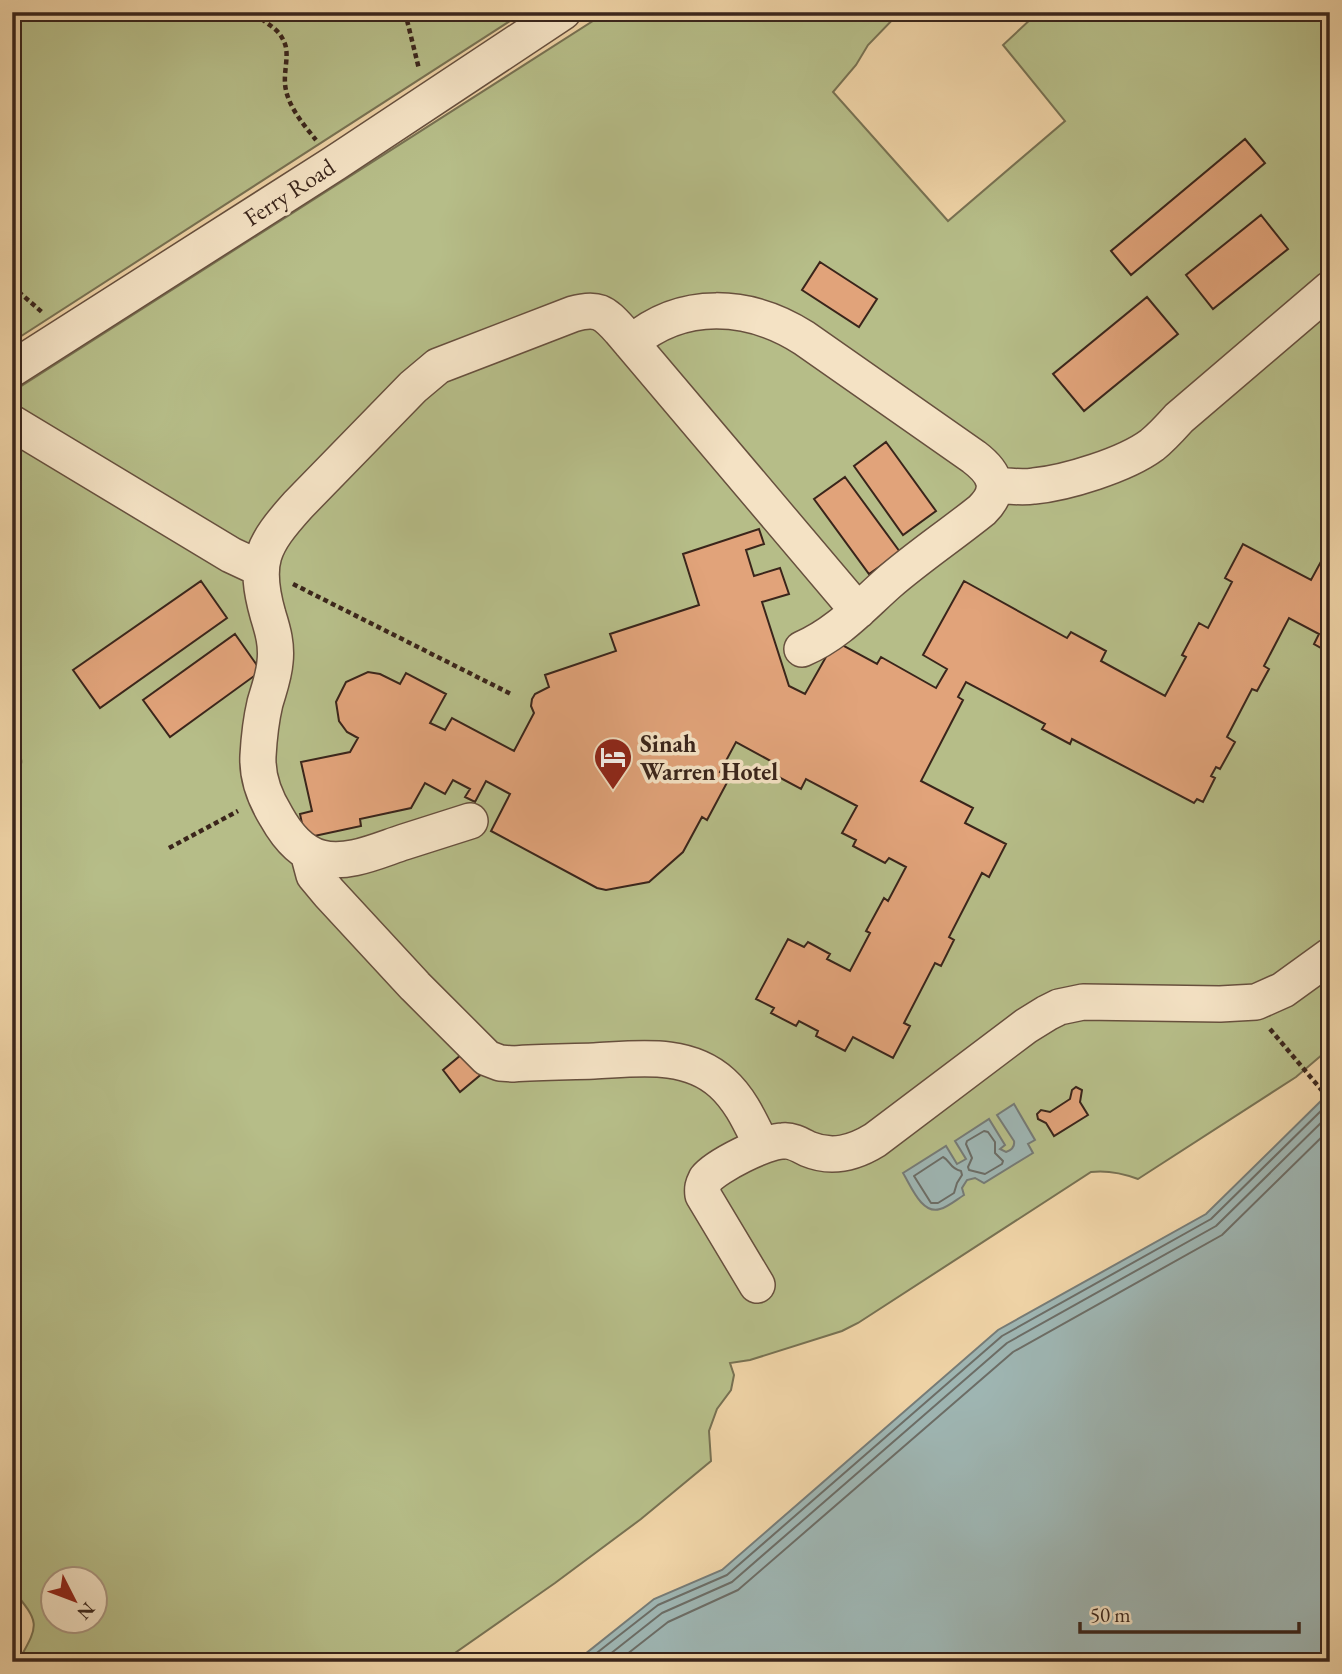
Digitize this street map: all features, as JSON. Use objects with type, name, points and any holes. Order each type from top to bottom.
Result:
[{"type":"street","name":"Ferry Road","points":[[12,369],[335,163],[563,12]]},
{"type":"street","points":[[995,485],[1031,487],[1060,481],[1110,467],[1142,452],[1330,289]]},
{"type":"street","points":[[470,821],[353,857],[330,860],[311,855],[286,832],[266,796],[259,771],[262,716],[274,675],[276,652],[261,586],[261,569],[266,547],[282,523],[412,387],[438,366],[573,314],[589,310],[608,318],[858,611]]},
{"type":"street","points":[[631,343],[643,333],[671,318],[730,311],[752,314],[804,338],[988,468],[995,485],[992,497],[982,510],[895,577],[837,630],[802,649]]},
{"type":"street","points":[[12,423],[240,561],[261,569]]},
{"type":"street","points":[[311,855],[314,875],[329,893],[415,986],[487,1058],[513,1064],[649,1058],[683,1062],[703,1070],[724,1084],[742,1107],[762,1146]]},
{"type":"street","points":[[757,1285],[706,1200],[702,1188],[710,1175],[724,1166],[762,1146],[784,1140],[827,1154],[856,1150],[875,1140],[1026,1026],[1059,1007],[1083,1003],[1256,1002],[1283,990],[1330,956]]},
{"type":"path","points":[[12,19],[38,12]]},
{"type":"path","points":[[256,12],[260,18],[275,27],[286,46],[287,94],[301,121],[335,163]]},
{"type":"path","points":[[405,12],[428,102]]},
{"type":"path","points":[[261,569],[513,695]]},
{"type":"path","points":[[169,848],[266,796]]},
{"type":"path","points":[[1256,1002],[1261,1018],[1330,1100]]},
{"type":"green space","points":[[12,12],[524,12],[12,342]]},
{"type":"green space","points":[[607,12],[900,12],[868,45],[856,65],[833,92],[948,221],[1065,121],[1003,45],[1032,18],[1027,12],[1330,12],[1330,1048],[1296,1077],[1138,1179],[1115,1172],[1091,1172],[858,1323],[842,1331],[750,1360],[730,1363],[734,1375],[731,1390],[717,1409],[709,1431],[711,1461],[641,1519],[442,1662],[18,1662],[30,1639],[34,1624],[28,1610],[12,1589],[12,779],[21,766],[21,757],[12,743],[12,392]]},
{"type":"water","points":[[1330,1092],[1330,1662],[564,1662],[585,1654],[654,1599],[722,1570],[998,1330],[1206,1214]]},
{"type":"water","points":[[1014,1104],[1035,1140],[1028,1144],[1033,1153],[984,1183],[975,1178],[967,1180],[962,1188],[964,1195],[946,1207],[934,1210],[922,1204],[903,1173],[946,1146],[957,1164],[966,1159],[955,1141],[989,1119],[1005,1145],[1000,1149],[1006,1152],[1010,1150],[1014,1141],[997,1115]]},
{"type":"building","points":[[1245,139],[1265,163],[1131,275],[1111,251]]},
{"type":"building","points":[[1261,215],[1288,249],[1213,309],[1186,275]]},
{"type":"building","points":[[820,262],[877,299],[859,327],[802,290]]},
{"type":"building","points":[[1147,297],[1178,334],[1084,411],[1053,374]]},
{"type":"building","points":[[886,442],[936,511],[903,535],[854,466]]},
{"type":"building","points":[[845,477],[900,552],[869,574],[814,499]]},
{"type":"building","name":"Sinah Warren Hotel","points":[[759,529],[764,544],[746,550],[754,576],[780,568],[789,594],[762,602],[789,686],[805,694],[835,641],[877,664],[881,657],[936,688],[947,669],[923,655],[964,581],[1067,638],[1071,632],[1106,651],[1101,661],[1165,696],[1186,657],[1182,655],[1199,623],[1208,628],[1232,582],[1225,578],[1243,544],[1311,580],[1330,545],[1330,653],[1314,644],[1319,634],[1289,618],[1264,666],[1269,669],[1257,691],[1252,689],[1227,737],[1235,742],[1220,769],[1216,767],[1211,776],[1215,778],[1203,802],[1197,799],[1194,803],[1072,739],[1070,744],[1042,729],[1045,724],[966,682],[958,697],[963,700],[921,781],[973,808],[965,823],[1006,844],[989,877],[982,873],[949,937],[954,940],[941,966],[935,963],[904,1023],[910,1026],[893,1058],[853,1037],[845,1051],[816,1036],[818,1031],[799,1021],[796,1026],[771,1013],[774,1008],[756,999],[788,939],[804,947],[808,942],[830,954],[827,959],[850,971],[870,933],[866,931],[884,898],[888,901],[906,867],[889,858],[885,863],[853,846],[856,840],[842,833],[857,806],[806,779],[801,789],[773,774],[778,765],[736,742],[720,772],[730,777],[707,820],[702,817],[683,852],[649,882],[606,890],[597,888],[491,831],[510,794],[486,781],[475,802],[465,797],[470,789],[453,780],[445,794],[425,783],[411,808],[360,819],[361,826],[305,838],[300,814],[312,811],[301,762],[350,752],[358,738],[347,732],[339,721],[336,702],[346,682],[368,672],[380,674],[400,684],[406,673],[446,694],[430,723],[445,730],[452,718],[514,751],[534,713],[532,699],[535,694],[549,687],[545,675],[616,651],[610,634],[699,605],[683,554]]},
{"type":"building","points":[[201,581],[227,618],[100,708],[73,670]]},
{"type":"building","points":[[235,634],[261,671],[170,737],[143,700]]},
{"type":"building","points":[[467,1050],[484,1072],[460,1092],[443,1070]]},
{"type":"building","points":[[1076,1087],[1082,1090],[1080,1102],[1088,1115],[1054,1136],[1046,1123],[1038,1119],[1037,1114],[1041,1110],[1050,1112],[1070,1099],[1072,1090]]},
{"type":"place","name":"Sinah Warren Hotel","points":[[613,791]]}]
